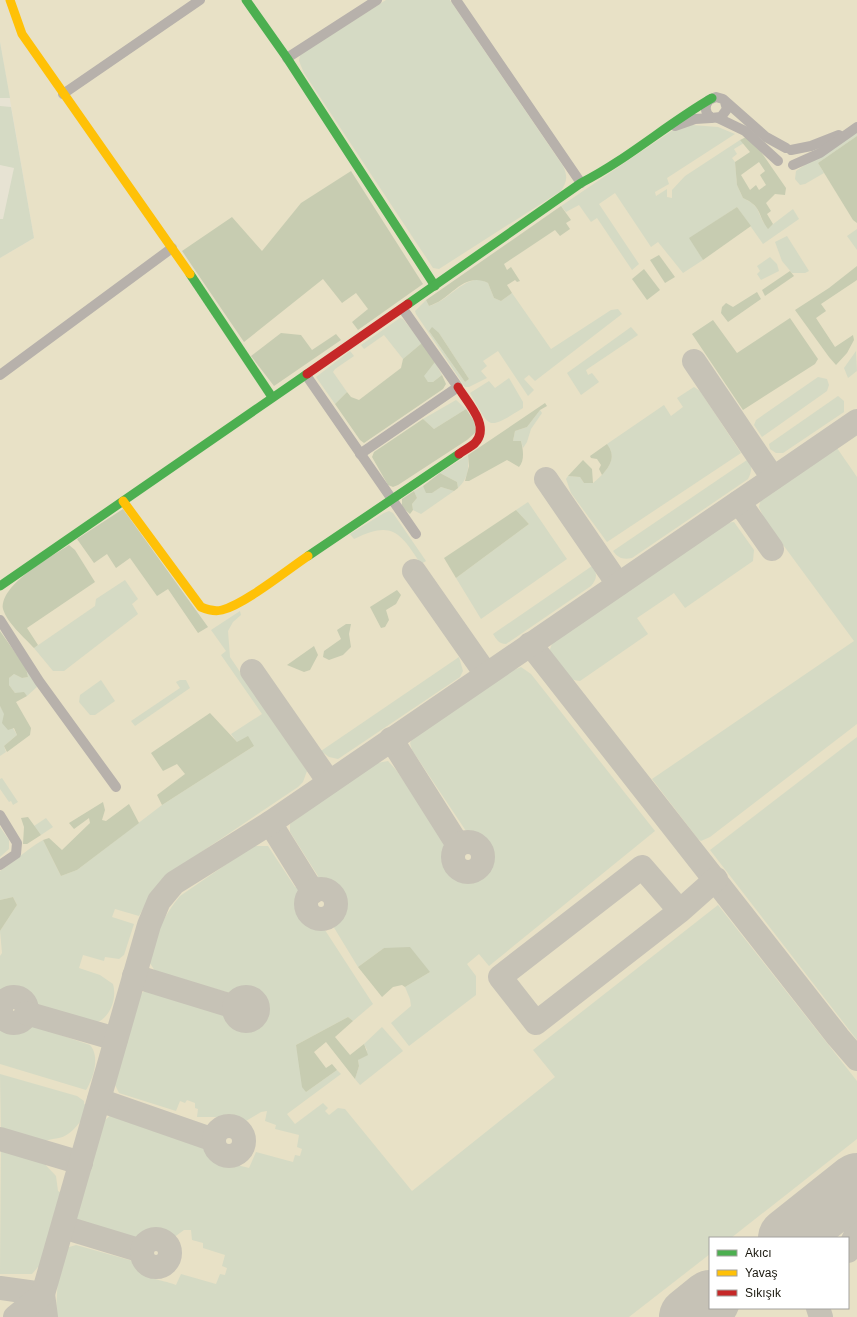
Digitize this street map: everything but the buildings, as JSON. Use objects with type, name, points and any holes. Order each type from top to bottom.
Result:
[{"type":"street","points":[[10,0],[15,18],[22,34],[172,248],[272,397]]},
{"type":"street","points":[[63,94],[200,0]]},
{"type":"street","points":[[246,0],[287,58],[435,286]]},
{"type":"street","points":[[287,58],[377,0]]},
{"type":"street","points":[[456,0],[581,183]]},
{"type":"street","points":[[712,98],[706,106],[707,113],[745,131],[784,167],[793,165],[820,153],[856,128]]},
{"type":"street","points":[[0,586],[272,397],[403,309],[581,183],[604,171],[662,132],[686,113],[712,98],[719,98],[725,102],[766,137],[788,149],[796,157],[793,165]]},
{"type":"street","points":[[662,132],[695,119],[715,118],[726,112],[725,102]]},
{"type":"street","points":[[778,161],[780,152],[788,149],[811,146],[856,128]]},
{"type":"street","points":[[0,375],[172,248]]},
{"type":"street","points":[[123,501],[201,607],[210,612],[224,610],[241,601],[475,443],[481,433],[481,424],[458,387],[403,309]]},
{"type":"street","points":[[306,375],[391,500],[416,534]]},
{"type":"street","points":[[360,454],[458,387]]},
{"type":"street","points":[[0,620],[39,681],[116,787]]},
{"type":"street","points":[[0,815],[17,844],[16,854],[0,865]]},
{"type":"shaded area","points":[[0,0],[857,0],[857,1317],[0,1317],[0,258],[34,238],[0,42]]},
{"type":"green space","points":[[386,0],[450,0],[563,166],[566,173],[566,182],[561,191],[439,269],[433,268],[304,73],[299,61],[300,55]]},
{"type":"green space","points":[[0,42],[10,98],[0,98]]},
{"type":"green space","points":[[0,106],[11,107],[34,238],[0,258],[0,219],[3,219],[14,168],[0,165]]},
{"type":"green space","points":[[692,125],[718,127],[735,134],[667,178],[669,184],[655,192],[656,196],[667,189],[667,197],[672,198],[672,190],[685,176],[740,140],[744,143],[734,149],[737,154],[732,158],[735,162],[737,185],[743,198],[757,208],[768,228],[793,209],[799,219],[763,244],[737,207],[690,238],[703,260],[683,273],[658,242],[651,247],[615,193],[599,204],[639,264],[632,270],[597,218],[591,222],[579,205],[566,212],[561,206],[673,130]]},
{"type":"green space","points":[[857,129],[857,136],[818,163],[824,173],[805,184],[800,185],[795,179],[796,171]]},
{"type":"green space","points":[[857,136],[857,223],[853,220],[818,163]]},
{"type":"green space","points":[[746,137],[757,146],[786,188],[785,195],[775,194],[766,203],[771,211],[767,214],[773,224],[768,229],[757,208],[743,198],[737,185],[735,162],[750,152],[740,140]],"holes":[[[759,162],[765,171],[760,175],[766,185],[759,190],[756,185],[750,190],[741,175]]]},
{"type":"green space","points":[[351,171],[423,284],[358,330],[352,322],[368,309],[356,293],[342,303],[323,279],[244,342],[182,251],[232,217],[262,251],[301,203]]},
{"type":"green space","points":[[561,206],[571,220],[566,223],[570,229],[560,236],[555,230],[504,264],[507,270],[511,267],[520,281],[517,282],[515,280],[507,285],[512,293],[501,301],[494,298],[488,283],[479,280],[471,281],[464,283],[437,303],[429,306],[426,300]]},
{"type":"green space","points":[[737,207],[751,226],[703,260],[689,238]]},
{"type":"green space","points":[[857,229],[857,250],[847,236]]},
{"type":"green space","points":[[787,236],[809,271],[805,273],[792,273],[782,261],[775,242]]},
{"type":"green space","points":[[659,255],[675,277],[665,283],[650,260]]},
{"type":"green space","points":[[770,257],[777,264],[779,271],[761,280],[757,274],[760,271],[757,266]]},
{"type":"green space","points":[[857,266],[857,280],[821,304],[826,311],[816,318],[835,347],[853,335],[854,340],[847,353],[836,365],[795,310],[829,288]]},
{"type":"green space","points":[[644,269],[660,290],[647,300],[632,279]]},
{"type":"green space","points":[[790,271],[794,276],[765,296],[762,290]]},
{"type":"green space","points":[[480,279],[488,283],[494,298],[501,301],[512,293],[551,349],[611,310],[618,309],[622,314],[535,381],[529,375],[524,379],[534,390],[528,396],[498,351],[483,361],[487,366],[481,371],[487,378],[469,387],[465,387],[415,311],[426,300],[429,306],[442,300],[466,283]],"holes":[[[429,331],[439,333],[469,379],[465,382]]]},
{"type":"green space","points":[[757,292],[761,299],[728,322],[721,313],[722,307],[726,303],[733,307]]},
{"type":"green space","points":[[400,318],[403,319],[422,343],[403,359],[384,335],[364,349],[361,345]]},
{"type":"green space","points":[[790,318],[818,359],[815,364],[743,410],[692,334],[713,320],[737,353]]},
{"type":"green space","points":[[432,327],[439,333],[469,379],[465,382],[429,331]]},
{"type":"green space","points":[[631,327],[638,335],[586,370],[588,375],[592,373],[599,382],[581,395],[567,373]]},
{"type":"green space","points":[[281,333],[301,335],[312,350],[336,334],[341,340],[274,386],[251,356]]},
{"type":"green space","points":[[422,343],[435,362],[424,376],[428,382],[433,382],[442,375],[446,384],[443,389],[364,443],[360,440],[335,404],[347,392],[351,397],[359,400],[401,368],[403,359]]},
{"type":"green space","points":[[350,351],[354,356],[333,372],[347,392],[335,404],[316,377]]},
{"type":"green space","points":[[856,351],[857,371],[848,378],[844,368]]},
{"type":"green space","points":[[435,362],[442,375],[433,382],[428,382],[423,376]]},
{"type":"green space","points":[[818,377],[827,379],[829,385],[827,391],[762,437],[754,425],[756,420]]},
{"type":"green space","points":[[509,378],[523,402],[523,408],[496,423],[490,423],[482,414],[470,393],[489,381],[495,388]]},
{"type":"green space","points":[[694,387],[700,391],[741,453],[607,542],[571,493],[566,479],[568,476],[580,477],[584,483],[593,483],[602,475],[611,461],[612,455],[607,444],[664,405],[671,416],[683,407],[677,398]]},
{"type":"green space","points":[[838,396],[844,401],[844,412],[783,453],[776,453],[770,449],[769,444]]},
{"type":"green space","points":[[456,400],[466,409],[434,429],[423,419]]},
{"type":"green space","points":[[545,403],[547,406],[540,410],[527,427],[515,431],[513,441],[521,441],[523,451],[523,458],[519,467],[507,460],[469,481],[465,481],[469,466],[468,455]]},
{"type":"green space","points":[[466,409],[474,421],[476,432],[467,440],[398,485],[393,487],[388,485],[372,457],[374,452],[423,419],[434,429]]},
{"type":"green space","points":[[540,410],[542,413],[531,429],[527,442],[523,448],[521,441],[513,441],[515,431],[527,427]]},
{"type":"green space","points":[[607,444],[610,448],[612,456],[608,468],[602,475],[599,469],[601,465],[597,459],[591,458],[590,456]]},
{"type":"green space","points":[[837,448],[857,477],[857,724],[710,837],[701,841],[652,779],[854,641],[764,519],[759,507],[761,498]]},
{"type":"green space","points":[[468,455],[466,477],[458,488],[457,482],[440,473]]},
{"type":"green space","points":[[583,460],[592,469],[593,483],[584,483],[580,477],[568,476]]},
{"type":"green space","points":[[747,460],[751,469],[748,479],[632,558],[621,558],[613,551]]},
{"type":"green space","points":[[440,473],[457,482],[458,488],[454,491],[441,487],[432,493],[426,493],[423,486]]},
{"type":"green space","points":[[423,486],[432,493],[441,487],[454,491],[421,514],[413,510],[412,504],[417,498],[414,491]]},
{"type":"green space","points":[[414,491],[417,498],[412,504],[413,510],[410,514],[402,507],[402,499]]},
{"type":"green space","points":[[528,502],[567,559],[481,619],[456,578],[529,524],[516,510]]},
{"type":"green space","points":[[123,509],[208,627],[198,633],[168,589],[157,596],[130,558],[116,568],[107,554],[94,563],[77,539]]},
{"type":"green space","points":[[516,510],[529,524],[456,578],[444,558]]},
{"type":"green space","points":[[389,511],[393,513],[426,561],[421,564],[407,544],[394,532],[378,530],[354,539],[350,534]]},
{"type":"green space","points":[[734,522],[754,550],[753,561],[685,608],[674,593],[637,618],[648,634],[580,681],[568,678],[564,675],[549,652],[553,641],[725,523]]},
{"type":"green space","points":[[69,545],[75,550],[95,582],[27,628],[38,645],[34,648],[16,630],[8,619],[3,609],[4,600],[10,590],[28,572]]},
{"type":"green space","points":[[592,566],[596,576],[595,581],[591,586],[506,644],[501,643],[493,634]]},
{"type":"green space","points":[[125,580],[138,599],[132,604],[138,614],[64,671],[53,671],[34,648],[95,606],[96,599]]},
{"type":"green space","points":[[397,590],[401,595],[396,604],[386,610],[389,620],[385,627],[381,628],[370,607]]},
{"type":"green space","points":[[240,611],[241,615],[233,622],[228,631],[230,657],[307,771],[303,782],[298,787],[170,873],[155,888],[139,916],[115,909],[112,917],[134,924],[124,955],[119,959],[105,957],[104,961],[83,955],[79,968],[100,975],[113,984],[114,995],[112,1006],[110,1011],[103,1019],[98,1022],[34,1007],[26,996],[15,991],[3,996],[0,1000],[0,956],[2,953],[0,931],[17,905],[13,897],[0,900],[0,871],[43,840],[61,876],[77,870],[162,805],[254,746],[237,742],[231,734],[262,714],[221,655],[226,651],[211,630]]},
{"type":"green space","points":[[346,624],[351,624],[349,634],[351,647],[343,655],[329,660],[323,657],[324,651],[341,639],[337,630]]},
{"type":"green space","points":[[0,631],[26,668],[28,677],[22,678],[14,674],[9,678],[9,685],[15,693],[24,692],[27,696],[16,702],[31,728],[30,735],[7,752],[4,746],[17,735],[14,728],[8,730],[2,723],[4,714],[0,706]]},
{"type":"green space","points":[[314,646],[318,655],[310,670],[304,672],[287,665]]},
{"type":"green space","points":[[459,657],[463,671],[460,677],[338,759],[329,757],[321,751]]},
{"type":"green space","points":[[521,667],[531,674],[655,831],[489,966],[479,954],[467,964],[476,976],[476,995],[409,1046],[391,1023],[411,1006],[405,987],[430,972],[384,948],[358,967],[333,926],[343,915],[343,897],[338,885],[315,878],[318,876],[290,832],[290,824],[372,764],[388,761],[397,771],[447,846],[446,858],[451,873],[460,879],[479,881],[487,876],[485,872],[491,867],[491,856],[484,838],[466,831],[412,750],[410,743],[414,736],[425,728],[507,673]]},
{"type":"green space","points":[[26,668],[38,686],[27,696],[24,693],[15,693],[9,685],[9,678],[14,674],[22,678],[28,677]]},
{"type":"green space","points":[[101,680],[115,701],[95,715],[90,715],[79,702],[80,695]]},
{"type":"green space","points":[[186,680],[190,688],[135,726],[131,721],[180,688],[176,682]]},
{"type":"green space","points":[[0,706],[17,735],[4,746],[6,752],[0,756]]},
{"type":"green space","points":[[210,713],[237,742],[248,736],[254,746],[162,805],[157,795],[185,774],[177,764],[163,771],[151,753]]},
{"type":"green space","points":[[857,737],[857,1040],[710,850]]},
{"type":"green space","points":[[2,778],[18,802],[13,805],[11,801],[9,802],[0,789],[0,779]]},
{"type":"green space","points":[[103,802],[105,810],[102,820],[106,821],[129,804],[139,823],[77,870],[61,876],[43,840],[49,838],[62,850],[90,823],[89,818],[74,829],[69,823]]},
{"type":"green space","points":[[28,817],[41,835],[27,844],[23,844],[24,827],[21,818]]},
{"type":"green space","points":[[46,818],[53,827],[41,835],[34,826]]},
{"type":"green space","points":[[0,827],[9,840],[9,849],[0,857]]},
{"type":"green space","points":[[253,846],[268,846],[295,887],[301,888],[299,903],[304,918],[315,925],[323,927],[373,1004],[353,1021],[348,1017],[296,1045],[306,1092],[337,1070],[341,1074],[287,1114],[295,1124],[323,1103],[328,1108],[325,1111],[329,1115],[338,1108],[345,1109],[412,1191],[555,1077],[533,1050],[718,905],[857,1081],[857,1139],[732,1237],[709,1237],[709,1255],[629,1317],[57,1317],[58,1276],[66,1248],[76,1245],[133,1261],[147,1276],[176,1285],[181,1274],[216,1284],[220,1274],[225,1275],[227,1268],[222,1266],[225,1255],[203,1248],[203,1243],[192,1240],[191,1230],[184,1230],[169,1241],[154,1236],[147,1238],[139,1244],[83,1228],[73,1218],[100,1120],[104,1121],[113,1113],[206,1144],[220,1159],[249,1168],[256,1152],[293,1162],[295,1155],[300,1156],[302,1149],[297,1147],[299,1135],[275,1129],[276,1125],[265,1121],[267,1111],[261,1112],[246,1121],[231,1117],[197,1117],[198,1109],[195,1108],[195,1103],[187,1100],[185,1103],[180,1101],[176,1111],[119,1093],[115,1085],[139,995],[149,988],[228,1013],[235,1022],[244,1027],[253,1027],[262,1019],[268,1019],[269,1009],[263,1008],[262,1002],[253,990],[244,989],[233,994],[155,971],[148,960],[153,943],[160,926],[180,896]]},
{"type":"green space","points":[[13,897],[17,905],[0,931],[0,900]]},
{"type":"green space","points":[[410,947],[430,972],[405,987],[402,985],[393,987],[382,997],[358,967],[384,948]]},
{"type":"green space","points":[[348,1017],[353,1021],[335,1037],[350,1055],[364,1044],[368,1055],[358,1060],[359,1066],[355,1079],[326,1042],[314,1052],[326,1068],[332,1064],[337,1070],[306,1092],[302,1087],[296,1045]]},
{"type":"green space","points":[[0,1021],[3,1027],[16,1028],[28,1024],[90,1045],[95,1055],[95,1067],[86,1090],[0,1064]]},
{"type":"green space","points":[[382,1027],[403,1051],[360,1085],[355,1079],[359,1066],[358,1060],[367,1050],[364,1044]]},
{"type":"green space","points":[[0,1074],[77,1096],[84,1101],[84,1104],[88,1105],[83,1123],[80,1122],[63,1137],[49,1140],[38,1145],[1,1134]]},
{"type":"green space","points":[[1,1144],[37,1156],[56,1176],[58,1191],[63,1194],[42,1268],[38,1267],[32,1274],[0,1274]]},
{"type":"taxiway","points":[[694,361],[773,478]]},
{"type":"taxiway","points":[[15,1317],[43,1294],[149,925],[159,901],[174,883],[270,823],[857,421]]},
{"type":"taxiway","points":[[546,479],[618,584]]},
{"type":"taxiway","points":[[739,502],[772,549]]},
{"type":"taxiway","points":[[414,571],[486,674]]},
{"type":"taxiway","points":[[530,644],[838,1037],[857,1059]]},
{"type":"taxiway","points":[[252,671],[329,782]]},
{"type":"taxiway","points":[[391,739],[458,845]]},
{"type":"taxiway","points":[[270,823],[313,892]]},
{"type":"taxiway","points":[[468,842],[479,846],[483,857],[479,868],[468,872],[457,868],[453,857],[457,846],[468,842]]},
{"type":"taxiway","points":[[680,911],[642,867],[500,977],[536,1023],[680,911],[716,879]]},
{"type":"taxiway","points":[[321,889],[327,890],[335,898],[336,904],[335,910],[327,918],[321,919],[315,918],[307,910],[306,904],[307,898],[315,890],[321,889]]},
{"type":"taxiway","points":[[134,976],[235,1007]]},
{"type":"taxiway","points":[[14,997],[23,1001],[27,1010],[23,1019],[14,1023],[5,1019],[1,1010],[5,1001],[14,997]]},
{"type":"taxiway","points":[[246,997],[254,1001],[258,1009],[254,1017],[246,1021],[238,1017],[234,1009],[238,1001],[246,997]]},
{"type":"taxiway","points":[[26,1013],[116,1039]]},
{"type":"taxiway","points":[[99,1100],[214,1140]]},
{"type":"taxiway","points":[[229,1126],[239,1131],[244,1141],[239,1151],[229,1156],[219,1151],[214,1141],[219,1131],[229,1126]]},
{"type":"taxiway","points":[[0,1139],[81,1163]]},
{"type":"taxiway","points":[[63,1227],[142,1251]]},
{"type":"taxiway","points":[[849,1249],[857,1232]]},
{"type":"taxiway","points":[[156,1239],[166,1243],[170,1253],[166,1263],[156,1267],[146,1263],[142,1253],[146,1243],[156,1239]]},
{"type":"taxiway","points":[[0,1288],[43,1294],[46,1317]]},
{"type":"taxiway","points":[[818,1309],[821,1317]]},
{"type":"runway","points":[[789,1237],[857,1183]]},
{"type":"runway","points":[[689,1317],[709,1301]]},
{"type":"traffic: fast","points":[[246,0],[287,58],[435,286]]},
{"type":"traffic: fast","points":[[408,304],[581,183],[615,163],[712,98]]},
{"type":"traffic: fast","points":[[190,274],[272,397]]},
{"type":"traffic: fast","points":[[0,586],[307,374]]},
{"type":"traffic: fast","points":[[308,556],[459,454]]},
{"type":"traffic: slow","points":[[10,0],[22,34],[190,274]]},
{"type":"traffic: slow","points":[[123,501],[201,607],[209,610],[216,611],[231,607],[266,586],[308,556]]},
{"type":"traffic: jam","points":[[307,374],[408,304]]},
{"type":"traffic: jam","points":[[458,387],[476,414],[480,429],[479,436],[475,443],[459,454]]}]
